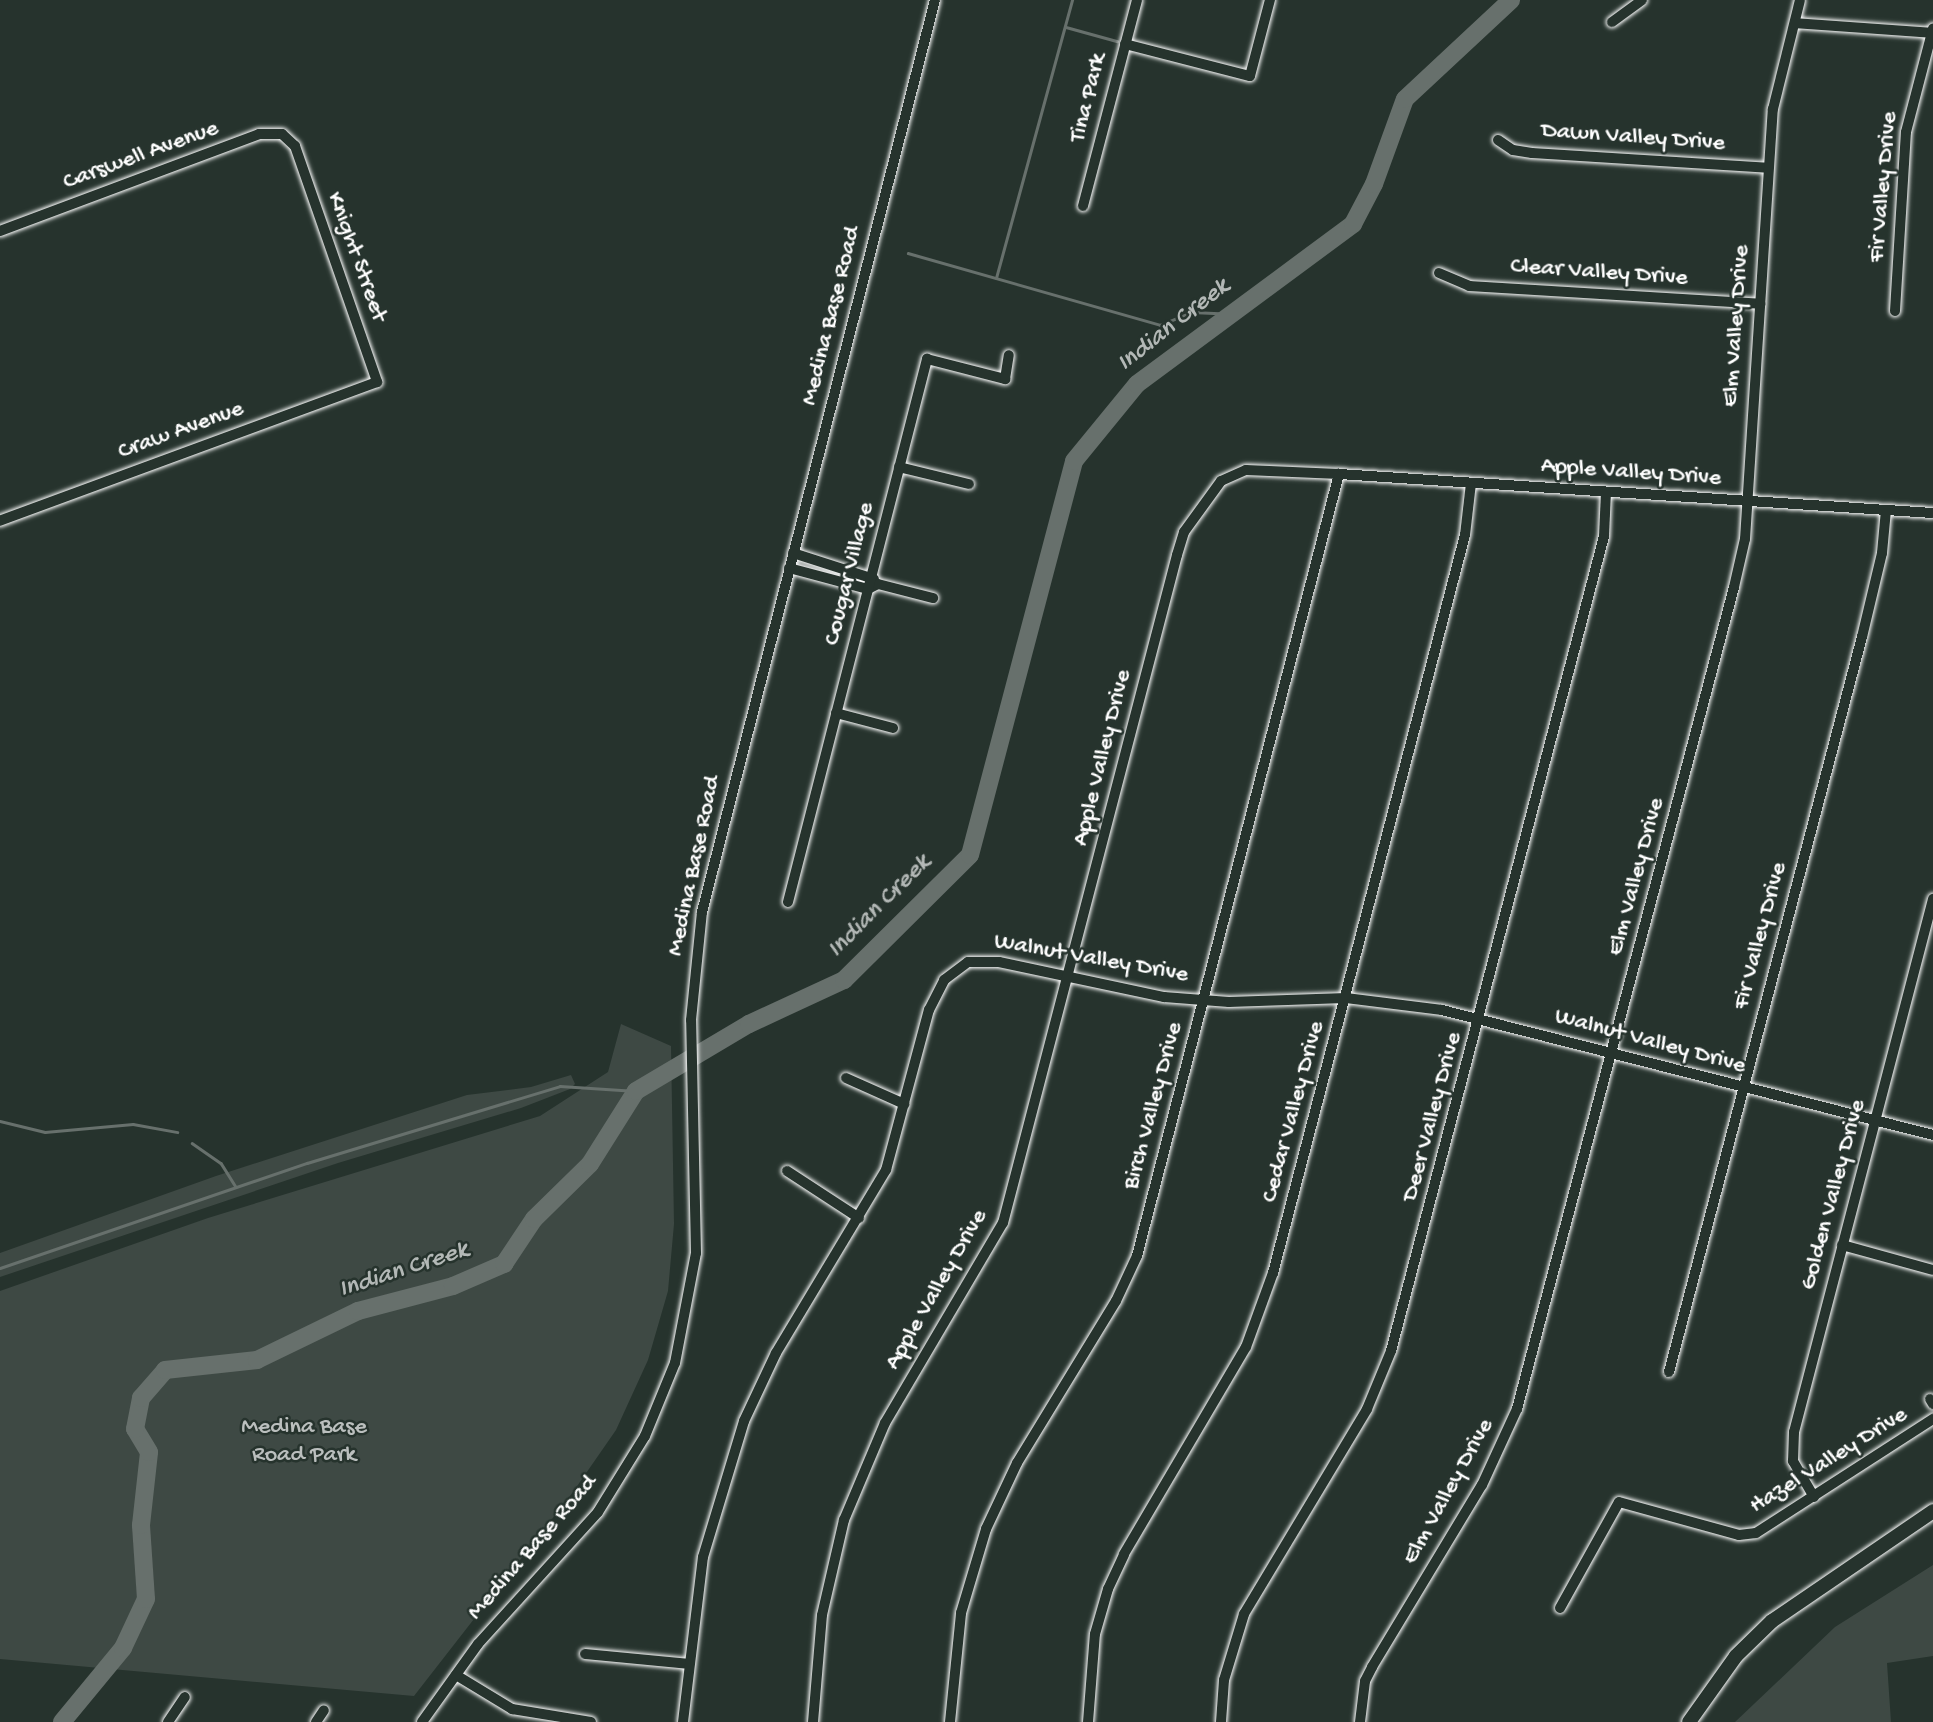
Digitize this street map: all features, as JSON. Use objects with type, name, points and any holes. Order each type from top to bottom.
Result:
[{"type":"main road","points":[[1689,1722],[1711,1687],[1762,1630],[1850,1564],[1933,1511]]},
{"type":"street","name":"Medina Base Road","points":[[422,1722],[497,1621],[598,1512],[662,1400],[686,1321],[696,1253],[691,1039],[692,984],[702,912],[935,0]]},
{"type":"street","name":"Tina Park","points":[[1083,206],[1136,0]]},
{"type":"street","points":[[1125,44],[1250,76],[1270,0]]},
{"type":"street","points":[[1612,22],[1642,0]]},
{"type":"street","name":"Elm Valley Drive","points":[[1360,1722],[1362,1696],[1372,1667],[1482,1485],[1517,1409],[1613,1054],[1744,548],[1773,109],[1801,0]]},
{"type":"street","points":[[1795,23],[1933,31]]},
{"type":"street","name":"Fir Valley Drive","points":[[1895,311],[1906,132],[1933,31]]},
{"type":"street","name":"Carswell Avenue","points":[[0,230],[259,134],[282,134],[295,146]]},
{"type":"street","name":"Dawn Valley Drive","points":[[1498,140],[1513,150],[1532,153],[1768,168]]},
{"type":"street","name":"Knight Street","points":[[295,146],[377,382]]},
{"type":"street","name":"Clear Valley Drive","points":[[1439,273],[1469,286],[1760,304]]},
{"type":"street","name":"Cougar Village","points":[[788,902],[836,713],[873,583],[927,359],[1005,379],[1009,355]]},
{"type":"street","name":"Craw Avenue","points":[[0,521],[377,382]]},
{"type":"street","points":[[899,467],[969,484]]},
{"type":"street","name":"Apple Valley Drive","points":[[813,1722],[822,1615],[844,1520],[885,1423],[1003,1223],[1184,532],[1221,481],[1235,472],[1339,474],[1933,513]]},
{"type":"street","name":"Birch Valley Drive","points":[[950,1722],[961,1613],[986,1529],[1017,1463],[1132,1267],[1339,474]]},
{"type":"street","name":"Cedar Valley Drive","points":[[1088,1722],[1096,1634],[1108,1589],[1256,1325],[1346,998],[1465,535],[1471,483]]},
{"type":"street","name":"Deer Valley Drive","points":[[1221,1722],[1224,1680],[1244,1614],[1367,1409],[1391,1351],[1480,1020],[1604,536],[1606,492]]},
{"type":"street","name":"Fir Valley Drive","points":[[1669,1372],[1875,584],[1886,510]]},
{"type":"street","points":[[793,553],[873,583]]},
{"type":"street","points":[[789,568],[873,583],[933,598]]},
{"type":"street","points":[[836,713],[892,728]]},
{"type":"street","name":"Golden Valley Drive","points":[[1814,1497],[1799,1475],[1791,1447],[1933,899]]},
{"type":"street","name":"Walnut Valley Drive","points":[[683,1722],[703,1556],[744,1421],[776,1353],[886,1170],[929,1010],[944,980],[956,970],[981,960],[1125,992],[1203,1000],[1346,998],[1413,1005],[1875,1123],[1933,1135]]},
{"type":"street","points":[[846,1078],[904,1104]]},
{"type":"street","points":[[786,1171],[859,1218]]},
{"type":"street","points":[[1842,1245],[1933,1270]]},
{"type":"street","name":"Hazel Valley Drive","points":[[1560,1608],[1619,1502],[1739,1535],[1756,1533],[1933,1419]]},
{"type":"street","points":[[584,1654],[688,1664]]},
{"type":"street","points":[[456,1675],[524,1713],[591,1722]]},
{"type":"street","points":[[168,1722],[186,1697]]},
{"type":"street","points":[[316,1722],[324,1710]]},
{"type":"green space","name":"Medina Base Road Park","points":[[621,1024],[671,1046],[674,1224],[668,1291],[648,1360],[616,1430],[573,1492],[414,1696],[0,1659],[0,1291],[208,1218],[540,1116],[608,1072]]},
{"type":"green space","points":[[571,1075],[575,1084],[570,1089],[521,1108],[338,1163],[0,1277],[0,1253],[216,1176],[467,1095],[531,1087]]},
{"type":"green space","points":[[1933,1565],[1933,1656],[1887,1663],[1891,1722],[1735,1722],[1835,1627]]},
{"type":"waterway","points":[[996,278],[1072,0]]},
{"type":"waterway","name":"Indian Creek","points":[[62,1722],[123,1648],[146,1599],[141,1525],[149,1452],[135,1429],[141,1398],[165,1370],[257,1360],[358,1311],[453,1286],[504,1264],[534,1219],[590,1164],[636,1091],[749,1024],[844,980],[970,855],[1074,461],[1137,384],[1353,224],[1374,184],[1405,99],[1511,0]]},
{"type":"waterway","points":[[1066,27],[1117,41]]},
{"type":"waterway","points":[[908,253],[1160,325],[1192,312],[1235,314]]},
{"type":"waterway","points":[[0,1268],[307,1163],[560,1086],[636,1091]]},
{"type":"waterway","points":[[0,1121],[45,1132],[133,1124],[177,1132]]},
{"type":"waterway","points":[[192,1143],[221,1163],[236,1187]]}]
